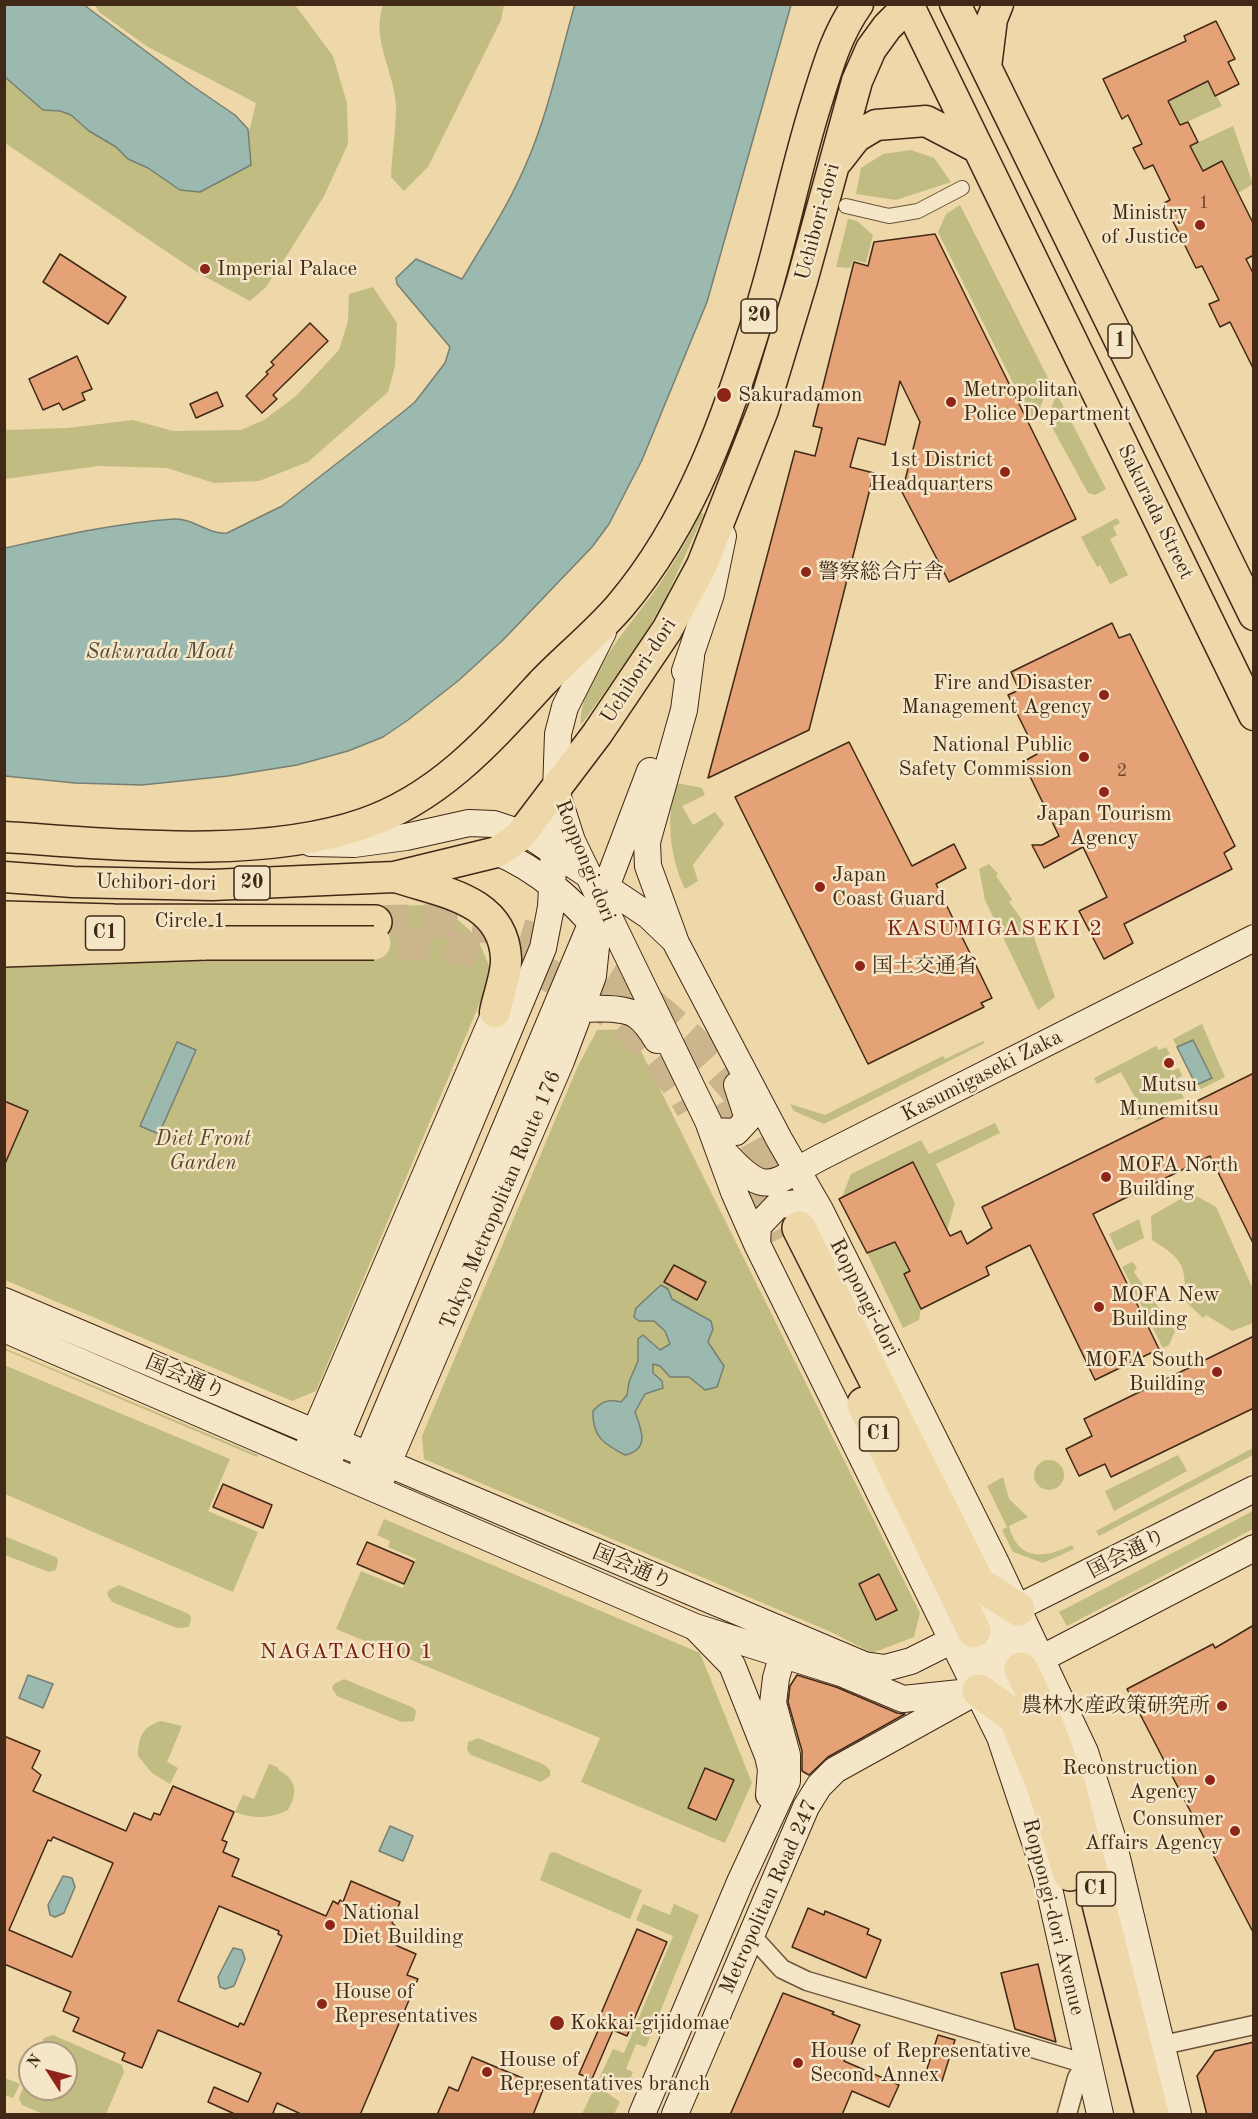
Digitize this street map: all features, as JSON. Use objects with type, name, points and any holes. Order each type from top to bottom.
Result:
[{"type":"highway","name":"Uchibori-dori","points":[[4,837],[213,846],[291,839],[360,825],[392,813],[436,788],[479,750],[618,609],[657,556],[711,454],[737,388],[766,290],[797,164],[829,62],[840,32],[858,4]]},
{"type":"highway","name":"1","points":[[955,4],[986,67]]},
{"type":"highway","points":[[986,67],[992,19],[998,4]]},
{"type":"highway","name":"Uchibori-dori","points":[[4,877],[73,882],[212,885],[394,876],[497,852],[523,833],[556,791],[667,630],[702,566],[763,410],[864,65],[887,27],[909,5]]},
{"type":"highway","name":"1","points":[[909,5],[978,148]]},
{"type":"highway","name":"Sakurada Street","points":[[986,67],[1254,615]]},
{"type":"highway","name":"20","points":[[833,166],[856,136],[876,125],[926,121],[942,127],[978,148]]},
{"type":"highway","name":"Sakurada Street","points":[[978,148],[1254,715]]},
{"type":"highway","points":[[1050,296],[1088,277]]},
{"type":"highway","points":[[1144,490],[1183,471]]},
{"type":"highway","points":[[1180,564],[1219,545]]},
{"type":"highway","points":[[394,876],[471,901],[498,930],[506,959],[495,1012]]},
{"type":"highway","name":"Circle 1","points":[[4,918],[375,932],[206,943],[142,938],[71,928],[4,927]]},
{"type":"highway","points":[[4,950],[206,943]]},
{"type":"highway","name":"C1","points":[[783,1229],[978,1584],[986,1626]]},
{"type":"highway","name":"C1","points":[[783,1229],[986,1626]]},
{"type":"highway","name":"C1","points":[[1010,1675],[1015,1717],[1061,1842],[1130,2115]]},
{"type":"highway","name":"C1","points":[[1010,1675],[1043,1715],[1068,1781],[1152,2115]]},
{"type":"main road","name":"Tokyo Metropolitan Route 176","points":[[367,1486],[691,657],[711,594],[734,486]]},
{"type":"main road","name":"Roppongi-dori","points":[[618,609],[581,671],[565,707],[558,734],[556,791],[594,905],[637,977],[713,1133],[734,1192],[783,1229],[1010,1675]]},
{"type":"main road","points":[[676,943],[646,854],[650,827],[684,710],[691,657]]},
{"type":"main road","points":[[314,1464],[543,948],[550,916],[550,885],[555,853],[556,791]]},
{"type":"main road","points":[[291,839],[314,843],[354,844],[406,837],[476,823],[494,824],[523,833],[555,853],[594,905]]},
{"type":"main road","name":"Roppongi-dori","points":[[497,852],[550,885],[594,905]]},
{"type":"main road","points":[[326,1437],[408,1221],[550,885]]},
{"type":"main road","name":"Tokyo Metropolitan Route 176","points":[[378,1459],[581,1009],[593,976],[594,905]]},
{"type":"main road","points":[[543,948],[564,923],[594,905],[639,911],[662,927],[676,943]]},
{"type":"main road","name":"Kasumigaseki Zaka","points":[[713,1133],[744,1174],[759,1183],[773,1184],[1254,938]]},
{"type":"main road","name":"Roppongi-dori","points":[[676,943],[797,1170],[783,1229]]},
{"type":"main road","points":[[549,1024],[565,1013],[581,1009],[624,1010],[638,1016],[649,1027],[713,1133],[736,1132],[748,1119],[736,1083],[742,1067]]},
{"type":"main road","points":[[783,1229],[760,1211],[774,1185],[797,1170]]},
{"type":"main road","name":"国会通り","points":[[4,1301],[378,1459],[903,1699],[1010,1675],[1254,1548]]},
{"type":"main road","name":"国会通り","points":[[4,1329],[696,1627],[786,1644],[864,1665],[885,1668],[903,1665],[986,1626],[1254,1489]]},
{"type":"main road","points":[[986,1626],[1010,1675],[1084,1752],[1099,1794],[1163,2045],[1178,2115]]},
{"type":"main road","name":"Metropolitan Road 247","points":[[696,1627],[732,1665],[768,1756],[770,1791],[753,1856]]},
{"type":"main road","name":"Metropolitan Road 247","points":[[642,2115],[753,1856],[788,1781],[787,1755],[773,1703],[786,1644]]},
{"type":"main road","name":"Metropolitan Road 247","points":[[675,2115],[806,1807],[819,1786],[835,1770],[1010,1675]]},
{"type":"main road","name":"Roppongi-dori Avenue","points":[[1010,1675],[1000,1737],[1037,1845],[1100,2115]]},
{"type":"street","points":[[846,206],[889,216],[918,211],[962,188]]},
{"type":"street","points":[[751,1935],[782,1969],[807,1981],[1073,2060],[1088,2061],[1077,2078],[1067,2115]]},
{"type":"street","points":[[1163,2045],[1254,2025]]},
{"type":"green space","points":[[95,5],[295,5],[333,56],[347,103],[348,144],[324,196],[266,287],[250,301],[200,274],[5,143],[4,53],[245,149],[256,103],[148,47],[99,12]]},
{"type":"green space","points":[[383,5],[504,5],[501,20],[428,167],[404,191],[391,177],[396,106],[381,43],[380,18]]},
{"type":"green space","points":[[1208,81],[1222,106],[1180,125],[1168,101]]},
{"type":"green space","points":[[1233,126],[1253,184],[1238,193],[1222,162],[1203,171],[1190,146]]},
{"type":"green space","points":[[911,150],[934,158],[951,182],[896,200],[856,194],[861,168],[883,154]]},
{"type":"green space","points":[[960,205],[1050,382],[1037,416],[1031,419],[938,232],[946,214]]},
{"type":"green space","points":[[848,219],[857,221],[873,235],[866,263],[853,260],[850,268],[836,267]]},
{"type":"green space","points":[[373,287],[397,323],[395,366],[388,392],[308,462],[259,481],[214,483],[167,468],[98,466],[5,479],[5,430],[67,428],[133,420],[173,431],[241,430],[264,420],[296,396],[339,350],[348,321],[349,294]]},
{"type":"green space","points":[[1057,394],[1106,489],[1095,495],[1088,493],[1047,418]]},
{"type":"green space","points":[[701,513],[704,514],[667,595],[640,643],[581,725],[583,707],[599,669],[667,574]]},
{"type":"green space","points":[[1117,518],[1120,523],[1113,527],[1117,535],[1110,539],[1128,575],[1110,584],[1100,565],[1097,567],[1081,537]]},
{"type":"green space","points":[[677,783],[702,788],[705,795],[682,806],[693,825],[715,812],[724,824],[693,865],[698,881],[685,889],[676,864],[671,837],[671,809]]},
{"type":"green space","points":[[989,864],[998,874],[996,876],[1012,899],[1009,902],[1033,935],[1055,997],[1038,1010],[985,900],[979,869]]},
{"type":"green space","name":"Diet Front Garden","points":[[434,905],[457,919],[471,932],[482,949],[492,974],[316,1391],[292,1401],[5,1280],[4,961],[376,906]]},
{"type":"green space","points":[[1202,1024],[1225,1077],[1201,1089],[1198,1084],[1212,1077],[1193,1040],[1177,1047],[1173,1039]]},
{"type":"green space","points":[[630,1029],[920,1613],[914,1637],[872,1653],[831,1632],[424,1459],[422,1436],[577,1068],[597,1030]]},
{"type":"green space","points":[[983,1041],[985,1043],[824,1124],[794,1111],[790,1104],[825,1115],[943,1056],[945,1059]]},
{"type":"green space","points":[[1156,1046],[1159,1050],[1166,1047],[1170,1054],[1164,1057],[1162,1066],[1172,1071],[1179,1068],[1182,1076],[1175,1080],[1184,1098],[1167,1102],[1142,1119],[1134,1120],[1144,1114],[1121,1072],[1097,1084],[1094,1078]]},
{"type":"green space","points":[[995,1123],[1000,1133],[936,1164],[955,1203],[947,1230],[913,1162],[879,1178],[914,1247],[914,1253],[903,1258],[910,1271],[904,1274],[921,1309],[919,1320],[903,1328],[867,1253],[884,1246],[895,1234],[842,1197],[851,1174],[921,1140],[929,1154]]},
{"type":"green space","points":[[1191,1193],[1216,1207],[1253,1289],[1253,1323],[1232,1331],[1206,1315],[1203,1318],[1184,1300],[1184,1279],[1180,1264],[1170,1252],[1152,1240],[1151,1216]]},
{"type":"green space","points":[[1139,1219],[1144,1238],[1117,1251],[1109,1234]]},
{"type":"green space","points":[[1132,1262],[1137,1267],[1134,1272],[1175,1331],[1169,1345],[1163,1348],[1122,1267]]},
{"type":"green space","points":[[4,1348],[258,1455],[257,1457]]},
{"type":"green space","points":[[4,1365],[230,1459],[208,1511],[258,1532],[233,1592],[5,1494]]},
{"type":"green space","points":[[1253,1448],[1253,1455],[1099,1536],[1096,1531]]},
{"type":"green space","points":[[1178,1455],[1187,1471],[1114,1511],[1105,1491]]},
{"type":"green space","points":[[1049,1460],[1055,1461],[1063,1469],[1063,1481],[1055,1489],[1049,1490],[1043,1489],[1035,1481],[1034,1475],[1035,1469],[1043,1461]]},
{"type":"green space","points":[[1003,1477],[1009,1499],[1028,1517],[1009,1526],[1019,1546],[1033,1554],[1052,1553],[1072,1545],[1074,1549],[1043,1563],[1013,1552],[1002,1530],[1007,1527],[987,1486]]},
{"type":"green space","points":[[1253,1511],[1253,1529],[1067,1626],[1059,1612]]},
{"type":"green space","points":[[384,1519],[700,1653],[752,1783],[725,1843],[581,1782],[600,1738],[336,1629],[361,1571],[403,1588],[416,1559],[388,1547],[390,1541],[377,1535]]},
{"type":"green space","points":[[4,1536],[56,1557],[58,1560],[56,1570],[49,1572],[5,1555]]},
{"type":"green space","points":[[119,1585],[189,1614],[191,1618],[189,1627],[177,1628],[112,1602],[107,1594],[109,1590]]},
{"type":"green space","points":[[344,1679],[414,1708],[416,1712],[414,1721],[402,1722],[337,1696],[332,1688],[334,1684]]},
{"type":"green space","points":[[161,1721],[182,1726],[167,1762],[178,1768],[170,1784],[152,1773],[138,1756],[143,1733],[150,1726]]},
{"type":"green space","points":[[478,1738],[543,1764],[550,1770],[550,1776],[541,1782],[471,1755],[467,1750],[468,1742]]},
{"type":"green space","points":[[269,1764],[279,1768],[278,1770],[292,1782],[294,1792],[288,1810],[262,1817],[235,1812],[243,1795],[254,1799]]},
{"type":"green space","points":[[554,1852],[642,1890],[630,1919],[540,1880],[550,1853]]},
{"type":"green space","points":[[643,1904],[670,1915],[674,1904],[699,1915],[646,2047],[636,2044],[626,2069],[633,2072],[628,2084],[622,2085],[612,2080],[606,2092],[620,2102],[614,2114],[582,2114],[613,2049],[624,2053],[673,1936],[636,1920]]},
{"type":"green space","points":[[53,2035],[67,2041],[43,2041],[44,2038]]},
{"type":"green space","points":[[78,2046],[122,2065],[124,2072],[106,2114],[43,2114],[22,2105],[20,2101],[78,2101]]},
{"type":"green space","points":[[5,2078],[18,2083],[13,2098],[5,2095]]},
{"type":"water","points":[[5,4],[84,5],[235,115],[248,129],[251,165],[200,192],[180,190],[148,168],[128,159],[116,147],[89,131],[71,115],[60,111],[43,110],[5,77]]},
{"type":"water","name":"Sakurada Moat","points":[[575,4],[791,5],[707,302],[642,460],[609,524],[592,547],[503,640],[458,681],[383,737],[348,751],[297,765],[228,776],[142,785],[75,783],[5,776],[5,548],[110,527],[174,519],[188,521],[214,532],[227,533],[282,506],[415,402],[445,363],[450,347],[397,284],[396,278],[416,259],[462,279],[523,171],[546,110]]},
{"type":"water","points":[[1193,1040],[1212,1078],[1196,1085],[1177,1047]]},
{"type":"water","points":[[177,1042],[196,1050],[159,1134],[140,1126]]},
{"type":"water","points":[[661,1285],[668,1289],[672,1299],[711,1321],[713,1329],[708,1342],[724,1366],[717,1387],[705,1390],[689,1377],[670,1377],[660,1366],[653,1364],[653,1373],[662,1381],[663,1388],[645,1394],[635,1412],[641,1431],[641,1443],[633,1452],[625,1455],[601,1439],[593,1420],[593,1411],[606,1402],[621,1402],[627,1395],[629,1382],[638,1361],[638,1339],[643,1335],[660,1350],[670,1344],[665,1331],[654,1321],[639,1321],[634,1317],[636,1308]]},
{"type":"water","points":[[28,1675],[53,1684],[43,1708],[19,1698]]},
{"type":"water","points":[[390,1826],[413,1836],[403,1861],[379,1851]]},
{"type":"water","points":[[63,1876],[72,1878],[75,1887],[64,1913],[55,1917],[50,1915],[48,1905]]},
{"type":"water","points":[[233,1948],[242,1950],[245,1959],[234,1986],[225,1989],[220,1987],[218,1977]]},
{"type":"building","points":[[1216,21],[1235,59],[1228,62],[1239,84],[1215,96],[1208,81],[1168,101],[1180,125],[1188,122],[1198,142],[1190,146],[1203,171],[1222,161],[1254,225],[1254,255],[1246,259],[1254,275],[1254,370],[1230,322],[1220,327],[1209,304],[1219,300],[1202,266],[1196,268],[1164,203],[1170,200],[1153,165],[1144,169],[1133,148],[1142,144],[1128,115],[1122,119],[1103,79],[1186,41],[1184,36]]},
{"type":"building","points":[[935,234],[1076,519],[949,582],[902,492],[920,422],[900,381],[885,445],[858,438],[850,467],[874,473],[809,730],[708,778],[795,451],[815,456],[822,428],[813,426],[854,262],[868,266],[874,242]]},
{"type":"building","points":[[60,254],[126,297],[108,324],[43,282]]},
{"type":"building","points":[[310,323],[328,341],[273,395],[277,399],[262,413],[246,396],[268,374],[266,372],[274,365],[271,362]]},
{"type":"building","points":[[77,356],[92,389],[82,393],[85,400],[63,410],[59,403],[43,410],[29,379]]},
{"type":"building","points":[[217,392],[223,406],[196,418],[190,404]]},
{"type":"building","points":[[1112,623],[1119,638],[1130,634],[1235,846],[1224,853],[1232,869],[1124,924],[1133,943],[1104,959],[1079,911],[1107,897],[1083,847],[1044,868],[1032,845],[1042,845],[1059,836],[1023,762],[1037,754],[1008,695],[1019,690],[1011,672]]},
{"type":"building","points":[[849,742],[912,866],[954,844],[966,868],[936,884],[992,998],[981,1003],[984,1007],[868,1064],[735,797]]},
{"type":"building","points":[[1254,1073],[1254,1245],[1210,1156],[1093,1214],[1159,1349],[1095,1380],[1030,1245],[986,1267],[989,1275],[921,1309],[904,1274],[910,1271],[895,1242],[867,1253],[839,1199],[913,1162],[950,1236],[961,1231],[967,1244],[992,1228],[982,1207]]},
{"type":"building","points":[[4,1101],[28,1111],[4,1166]]},
{"type":"building","points":[[674,1265],[706,1282],[697,1300],[664,1282]]},
{"type":"building","name":"MOFA South Building","points":[[1254,1336],[1254,1408],[1111,1477],[1105,1464],[1079,1476],[1066,1449],[1092,1436],[1084,1419]]},
{"type":"building","points":[[223,1484],[272,1505],[263,1528],[213,1507]]},
{"type":"building","points":[[367,1542],[414,1562],[404,1584],[357,1564]]},
{"type":"building","points":[[879,1574],[897,1610],[876,1620],[859,1584]]},
{"type":"building","points":[[1254,1625],[1254,1934],[1127,1689],[1213,1644],[1215,1648]]},
{"type":"building","points":[[797,1675],[836,1687],[897,1713],[905,1714],[828,1757],[809,1775],[802,1771],[802,1751],[788,1702],[790,1686]]},
{"type":"building","name":"National Diet Building","points":[[4,1736],[40,1751],[32,1768],[41,1775],[33,1791],[126,1831],[134,1813],[151,1820],[154,1813],[160,1815],[173,1786],[234,1812],[222,1840],[227,1842],[223,1852],[239,1859],[232,1876],[326,1916],[333,1901],[338,1904],[340,1900],[343,1902],[351,1881],[400,1902],[392,1923],[399,1929],[393,1944],[416,1954],[407,1975],[418,1979],[360,2115],[303,2115],[277,2103],[273,2113],[277,2115],[237,2115],[208,2102],[214,2087],[248,2102],[261,2073],[158,2030],[142,2068],[122,2060],[125,2053],[73,2031],[79,2018],[63,2011],[71,1992],[4,1964]],"holes":[[[53,1837],[113,1863],[72,1957],[9,1930],[48,1840],[51,1841]],[[219,1906],[279,1931],[278,1934],[282,1936],[244,2025],[240,2023],[238,2027],[178,2001]]]},
{"type":"building","points":[[705,1768],[734,1780],[716,1820],[688,1808]]},
{"type":"building","points":[[808,1908],[824,1915],[825,1911],[869,1929],[867,1934],[881,1940],[866,1978],[792,1947]]},
{"type":"building","points":[[637,1929],[667,1942],[627,2036],[613,2030],[592,2079],[579,2074],[601,2024],[597,2023]]},
{"type":"building","points":[[1038,1964],[1056,2042],[1015,2029],[1001,1973]]},
{"type":"building","name":"House of Representative Second Annex","points":[[783,1993],[834,2012],[832,2014],[860,2025],[844,2061],[899,2085],[889,2107],[852,2091],[842,2115],[730,2115]]},
{"type":"building","points":[[938,2035],[955,2040],[942,2081],[925,2075]]},
{"type":"building","points":[[1254,2042],[1254,2115],[1207,2115],[1197,2076],[1215,2051]]},
{"type":"building","name":"House of Representatives branch","points":[[472,2057],[544,2087],[533,2115],[437,2115],[449,2087],[458,2091]]},
{"type":"tunnel","points":[[375,922],[435,921],[471,924],[514,933],[555,948],[594,967],[631,990],[698,1047],[755,1114]]},
{"type":"tunnel","points":[[397,943],[443,946],[487,953],[529,966],[568,985],[605,1008],[638,1036],[667,1070],[692,1108]]},
{"type":"tunnel","points":[[728,1099],[789,1208]]},
{"type":"tunnel","points":[[756,1186],[781,1238]]},
{"type":"place","name":"Ministry of Justice","points":[[1200,225]]},
{"type":"place","name":"Imperial Palace","points":[[205,269]]},
{"type":"place","name":"Sakuradamon","points":[[724,395]]},
{"type":"place","name":"Metropolitan Police Department","points":[[951,402]]},
{"type":"place","name":"1st District Headquarters","points":[[1005,472]]},
{"type":"place","name":"警察総合庁舎","points":[[806,572]]},
{"type":"place","name":"Fire and Disaster Management Agency","points":[[1104,695]]},
{"type":"place","name":"National Public Safety Commission","points":[[1084,757]]},
{"type":"place","name":"Japan Tourism Agency","points":[[1104,792]]},
{"type":"place","name":"Japan Coast Guard","points":[[820,887]]},
{"type":"place","name":"国土交通省","points":[[860,966]]},
{"type":"place","name":"Mutsu Munemitsu","points":[[1169,1063]]},
{"type":"place","name":"MOFA North Building","points":[[1106,1177]]},
{"type":"place","name":"MOFA New Building","points":[[1099,1307]]},
{"type":"place","name":"MOFA South Building","points":[[1217,1372]]},
{"type":"place","name":"農林水産政策研究所","points":[[1222,1706]]},
{"type":"place","name":"Reconstruction Agency","points":[[1210,1780]]},
{"type":"place","name":"Consumer Affairs Agency","points":[[1235,1831]]},
{"type":"place","name":"National Diet Building","points":[[330,1925]]},
{"type":"place","name":"House of Representatives","points":[[322,2004]]},
{"type":"place","name":"Kokkai-gijidomae","points":[[557,2023]]},
{"type":"place","name":"House of Representative Second Annex","points":[[798,2063]]},
{"type":"place","name":"House of Representatives branch","points":[[487,2072]]},
{"type":"district","name":"KASUMIGASEKI 2","points":[[995,929]]},
{"type":"district","name":"NAGATACHO 1","points":[[347,1652]]}]
